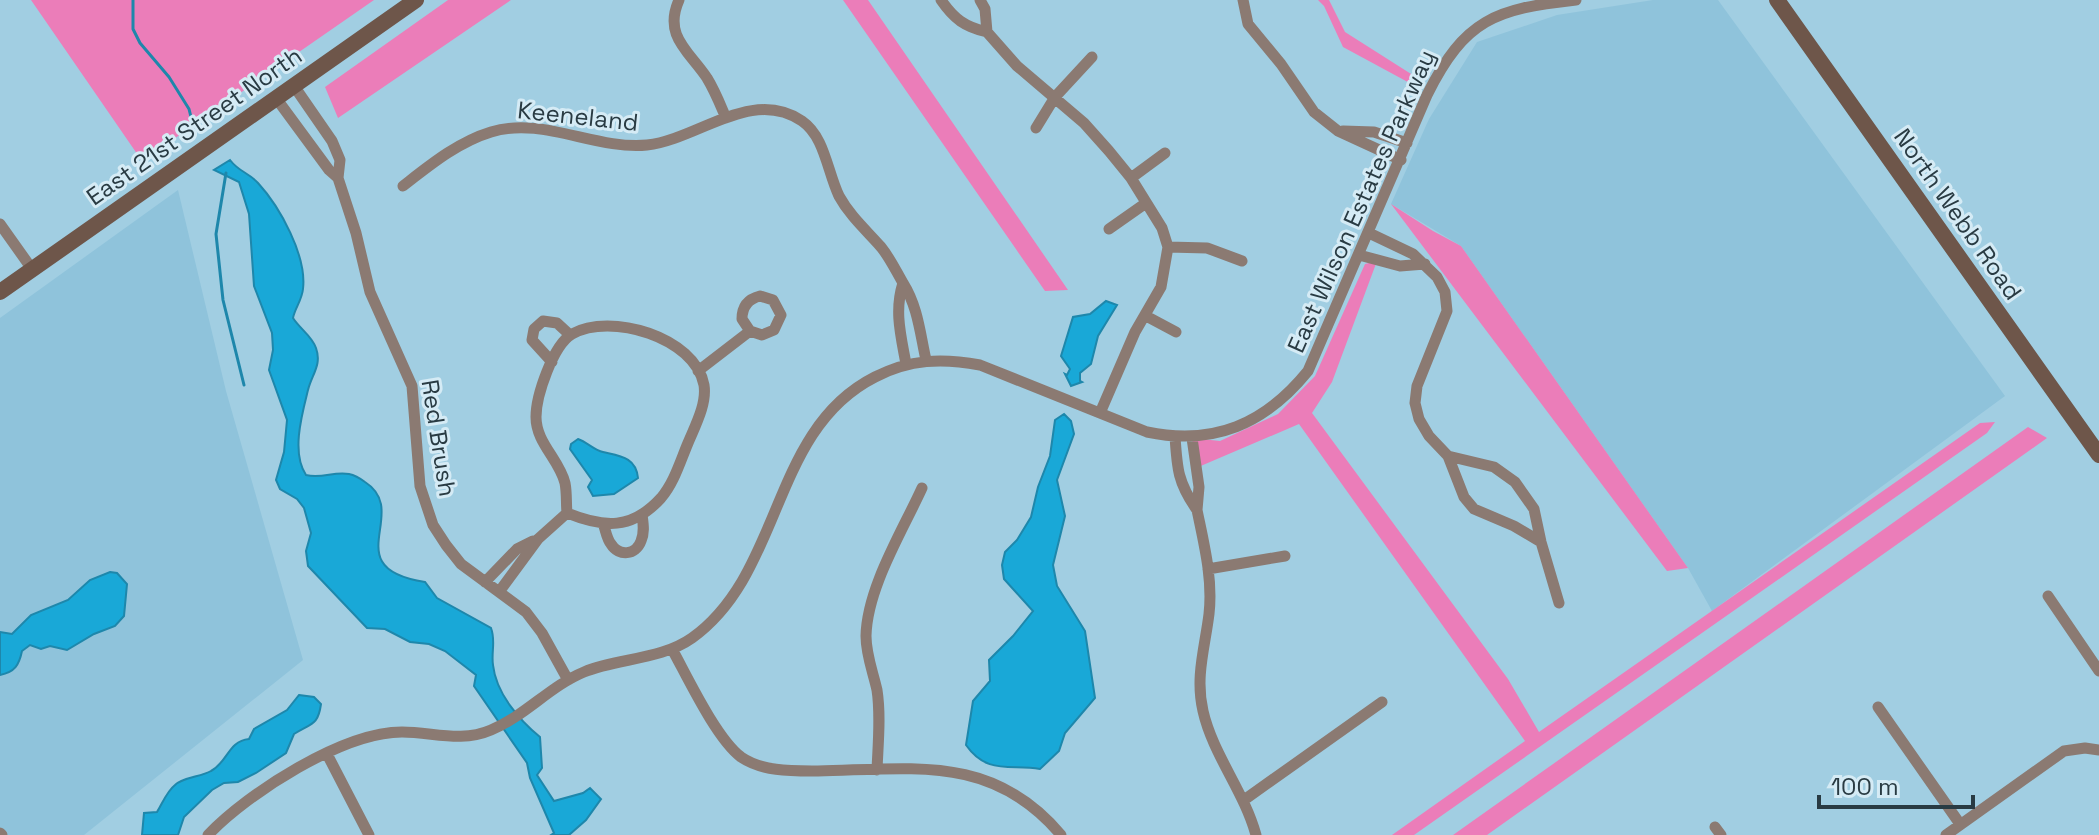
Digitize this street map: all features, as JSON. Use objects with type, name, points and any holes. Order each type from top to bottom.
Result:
[{"type":"main road","name":"East 21st Street North","points":[[0,292],[416,0]]},
{"type":"main road","name":"North Webb Road","points":[[1777,0],[2099,455]]},
{"type":"street","points":[[679,0],[673,17],[674,30],[706,78],[726,118]]},
{"type":"street","points":[[941,0],[955,19],[968,28],[987,32]]},
{"type":"street","points":[[980,0],[985,9],[987,32],[1017,66],[1084,123],[1131,178],[1162,228],[1168,247],[1161,287],[1135,332],[1100,413]]},
{"type":"street","points":[[1243,0],[1248,24],[1281,64],[1314,112],[1338,131],[1401,160]]},
{"type":"street","name":"East Wilson Estates Parkway","points":[[208,835],[224,818],[269,786],[327,754],[377,736],[400,732],[455,738],[493,730],[568,680],[609,664],[672,649],[689,641],[710,625],[740,588],[804,444],[819,422],[838,401],[859,385],[906,364],[953,360],[980,365],[1147,432],[1192,438],[1216,434],[1261,415],[1290,393],[1308,371],[1442,65],[1458,43],[1474,28],[1508,11],[1529,5],[1576,0]]},
{"type":"street","points":[[1036,128],[1055,97],[1092,57]]},
{"type":"street","name":"Red Brush","points":[[294,86],[332,141],[340,160],[338,178],[356,233],[370,292],[412,386],[420,486],[425,505],[446,545],[461,564],[526,612],[542,633],[568,680]]},
{"type":"street","name":"Red Brush","points":[[276,98],[338,178]]},
{"type":"street","name":"Keeneland","points":[[403,186],[466,142],[493,131],[545,130],[614,143],[645,145],[684,136],[757,108],[773,109],[804,122],[816,135],[838,194],[851,217],[883,250],[911,296],[926,360]]},
{"type":"street","points":[[1338,131],[1374,132],[1407,143]]},
{"type":"street","points":[[1131,178],[1165,153]]},
{"type":"street","points":[[1109,229],[1146,203]]},
{"type":"street","points":[[0,224],[32,269]]},
{"type":"street","points":[[1369,233],[1413,254],[1437,277],[1445,292],[1447,311],[1417,386],[1415,403],[1419,419],[1429,436],[1448,456],[1464,497],[1474,509],[1514,526],[1541,542]]},
{"type":"street","points":[[1168,247],[1207,248],[1242,261]]},
{"type":"street","points":[[1359,255],[1400,266],[1425,264]]},
{"type":"street","points":[[903,283],[898,301],[898,318],[906,364]]},
{"type":"street","points":[[1146,316],[1176,332]]},
{"type":"street","points":[[552,362],[532,340],[534,329],[543,321],[557,323],[570,335]]},
{"type":"street","points":[[614,325],[631,329],[677,347],[698,371],[705,389],[704,402],[664,494],[642,514],[604,526],[567,513],[565,482],[542,441],[536,416],[543,383],[552,362],[570,335],[592,326],[614,325]]},
{"type":"street","points":[[698,371],[750,331]]},
{"type":"street","points":[[1175,436],[1178,475],[1197,510]]},
{"type":"street","points":[[1192,438],[1199,487],[1197,510],[1208,569],[1209,613],[1199,680],[1203,711],[1212,739],[1244,800],[1256,835]]},
{"type":"street","points":[[1448,456],[1494,467],[1515,482],[1534,509],[1559,603]]},
{"type":"street","points":[[877,770],[879,714],[868,659],[866,636],[869,609],[922,488]]},
{"type":"street","points":[[499,592],[538,539],[567,513]]},
{"type":"street","points":[[604,526],[616,551],[622,554],[632,552],[641,545],[642,514]]},
{"type":"street","points":[[485,582],[517,549],[538,539]]},
{"type":"street","points":[[1208,569],[1285,556]]},
{"type":"street","points":[[2048,596],[2099,671]]},
{"type":"street","points":[[672,649],[724,738],[740,756],[758,765],[781,770],[929,769],[973,776],[996,783],[1034,806],[1061,835]]},
{"type":"street","points":[[1244,800],[1382,702]]},
{"type":"street","points":[[1878,707],[1960,824]]},
{"type":"street","points":[[1946,835],[2064,751],[2099,750]]},
{"type":"street","points":[[327,754],[369,835]]},
{"type":"shaded area","points":[[31,0],[374,0],[142,161]]},
{"type":"shaded area","points":[[448,0],[511,0],[338,118],[325,87]]},
{"type":"shaded area","points":[[843,0],[868,0],[1068,290],[1045,291]]},
{"type":"shaded area","points":[[1318,0],[1329,0],[1345,32],[1419,79],[1417,87],[1343,47],[1324,6]]},
{"type":"shaded area","points":[[1653,0],[1718,0],[2005,396],[1712,611],[1688,568],[1461,246],[1391,204],[1429,119],[1477,42],[1557,15]]},
{"type":"shaded area","points":[[178,190],[226,391],[303,660],[84,835],[3,835],[0,831],[0,318]]},
{"type":"shaded area","points":[[1391,204],[1461,246],[1688,568],[1667,571]]},
{"type":"shaded area","points":[[1377,261],[1332,382],[1312,413],[1508,679],[1539,732],[1980,423],[1995,422],[1987,433],[1414,835],[1392,835],[1525,741],[1299,424],[1196,468],[1192,438],[1220,441],[1278,414],[1315,376],[1365,264]]},
{"type":"shaded area","points":[[2028,427],[2047,438],[1487,835],[1453,835]]},
{"type":"water","points":[[230,160],[258,183],[275,205],[301,262],[303,289],[293,318],[309,336],[318,354],[299,433],[299,456],[306,475],[344,473],[365,482],[377,494],[382,508],[379,552],[384,565],[399,575],[425,582],[437,598],[491,628],[493,665],[499,686],[524,723],[540,737],[542,768],[537,775],[554,801],[590,788],[601,799],[586,820],[569,835],[551,835],[554,833],[530,778],[527,763],[474,686],[476,675],[445,651],[429,644],[410,642],[385,629],[367,628],[308,566],[306,551],[311,533],[304,508],[297,499],[280,489],[276,480],[284,452],[287,420],[269,370],[272,333],[254,286],[249,214],[239,182],[214,170]]},
{"type":"water","points":[[1106,301],[1117,305],[1098,336],[1091,364],[1080,373],[1082,382],[1071,386],[1065,374],[1070,369],[1061,356],[1073,317],[1090,314]]},
{"type":"water","points":[[1064,414],[1071,421],[1074,434],[1057,480],[1065,516],[1053,565],[1057,586],[1085,631],[1095,698],[1065,733],[1059,751],[1040,769],[1000,766],[982,761],[966,745],[973,701],[990,681],[989,660],[1033,611],[1004,579],[1002,565],[1005,552],[1017,540],[1031,517],[1050,456],[1055,420]]},
{"type":"water","points":[[578,439],[631,462],[638,478],[614,494],[593,496],[588,487],[592,480],[570,449]]},
{"type":"water","points":[[110,572],[117,573],[127,584],[124,616],[115,626],[67,650],[50,646],[41,649],[30,645],[22,651],[16,667],[0,675],[0,632],[12,634],[31,615],[68,600],[90,580]]},
{"type":"water","points":[[299,695],[314,697],[321,704],[320,711],[313,723],[294,734],[286,753],[238,782],[224,783],[212,790],[184,817],[178,835],[142,835],[144,813],[157,812],[178,782],[217,767],[232,748],[249,739],[254,729],[287,710]]},
{"type":"waterway","points":[[133,0],[133,29],[189,109],[194,129]]},
{"type":"waterway","points":[[226,173],[216,234],[223,300],[244,385]]}]
